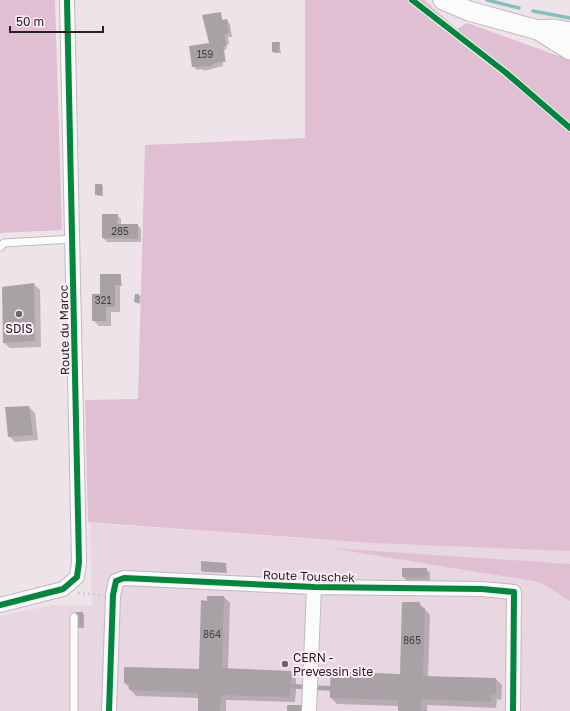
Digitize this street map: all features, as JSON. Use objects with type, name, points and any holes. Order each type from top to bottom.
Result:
[{"type":"main road","points":[[443,0],[468,11],[538,30],[570,50]]},
{"type":"main road","points":[[538,30],[553,29],[570,32]]},
{"type":"street","name":"Route du Maroc","points":[[67,0],[79,562],[76,578],[70,584]]},
{"type":"street","name":"Route Touschek","points":[[109,711],[112,595],[116,581],[124,578],[314,587],[482,589],[514,592],[512,711]]},
{"type":"street","points":[[0,605],[47,594],[63,589],[70,584]]},
{"type":"street","points":[[309,711],[314,587]]},
{"type":"lane","points":[[0,247],[4,243],[73,239]]},
{"type":"lane","points":[[74,617],[74,711]]},
{"type":"path","points":[[70,584],[79,593],[112,595]]},
{"type":"shaded area","points":[[0,0],[55,0],[62,230],[0,233]]},
{"type":"shaded area","points":[[305,0],[424,0],[457,29],[467,23],[570,60],[570,551],[373,543],[88,522],[85,400],[138,399],[145,145],[305,138]]},
{"type":"shaded area","name":"CERN - Prevessin site","points":[[90,523],[327,540],[570,550],[570,711],[0,711],[0,616],[53,605],[92,606]]},
{"type":"shaded area","points":[[330,548],[570,564],[570,601],[540,582]]},
{"type":"building","points":[[221,12],[222,20],[227,19],[229,33],[225,34],[226,46],[223,46],[225,61],[212,64],[212,66],[192,67],[189,46],[209,43],[202,15]]},
{"type":"building","points":[[272,42],[280,42],[279,52],[272,52]]},
{"type":"building","points":[[95,184],[102,184],[102,195],[95,195]]},
{"type":"building","points":[[102,214],[118,214],[117,224],[138,224],[138,239],[102,238]]},
{"type":"building","points":[[100,274],[121,274],[121,285],[115,285],[115,307],[106,307],[106,321],[92,321],[92,294],[100,294]]},
{"type":"building","name":"SDIS","points":[[34,283],[35,341],[3,343],[2,287]]},
{"type":"building","points":[[135,294],[139,294],[139,303],[134,302]]},
{"type":"building","points":[[29,406],[33,435],[8,437],[5,407]]},
{"type":"building","points":[[201,561],[226,563],[226,572],[201,571]]},
{"type":"building","points":[[402,568],[427,568],[426,578],[402,577]]},
{"type":"building","points":[[207,596],[224,596],[222,668],[291,671],[291,684],[330,686],[331,671],[400,674],[402,602],[420,602],[419,607],[425,608],[423,676],[496,678],[496,695],[491,694],[491,702],[421,699],[421,711],[398,711],[398,700],[330,698],[330,690],[290,688],[290,697],[221,695],[220,711],[198,711],[198,693],[129,690],[129,683],[124,683],[124,667],[199,669],[201,600],[207,601]]},
{"type":"building","points":[[76,612],[83,612],[83,627],[76,627]]},
{"type":"building","points":[[287,705],[302,705],[302,711],[287,711]]},
{"type":"waterway","points":[[487,0],[519,8]]},
{"type":"waterway","points":[[533,11],[570,18]]},
{"type":"cycle path","points":[[0,605],[63,589],[77,577],[79,562],[67,0]]},
{"type":"cycle path","points":[[412,0],[505,72],[570,128]]},
{"type":"cycle path","points":[[109,711],[113,595],[116,581],[124,578],[314,587],[482,589],[514,592],[513,711]]},
{"type":"place","name":"SDIS","points":[[19,314]]},
{"type":"place","name":"CERN - Prevessin site","points":[[285,664]]}]
